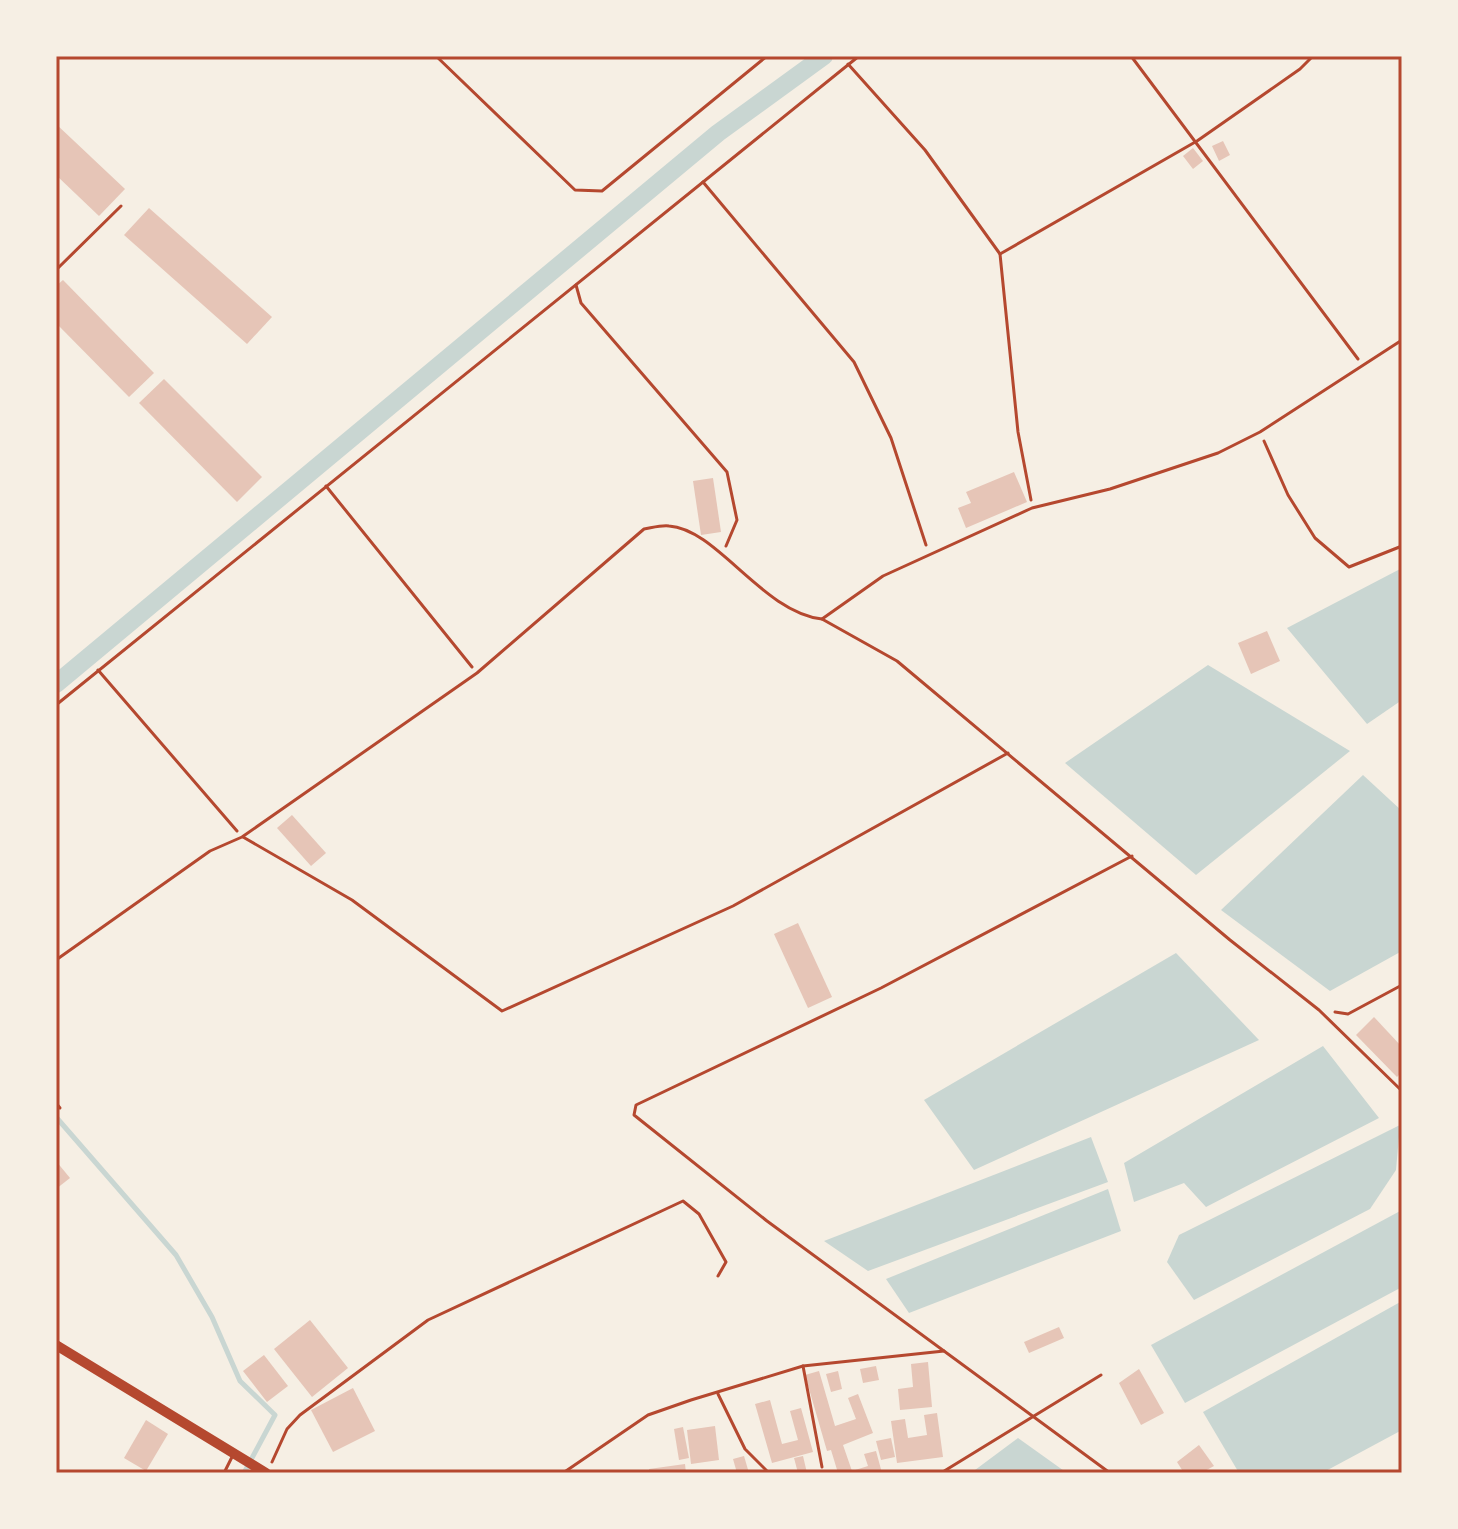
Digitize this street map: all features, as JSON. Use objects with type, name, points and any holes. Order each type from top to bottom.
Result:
[{"type":"main road","points":[[56,1345],[267,1473]]},
{"type":"lane","points":[[56,270],[121,206]]},
{"type":"lane","points":[[822,619],[883,576],[1032,508],[1110,489],[1191,462],[1260,432],[1402,340]]},
{"type":"lane","points":[[56,960],[210,851],[242,837],[477,673],[644,529],[668,525],[689,531],[791,611],[822,619],[897,661],[1319,1010],[1402,1091]]},
{"type":"lane","points":[[242,837],[352,900],[502,1011],[733,906],[1008,753]]},
{"type":"lane","points":[[1110,1473],[712,1178],[634,1115],[636,1105],[881,988],[1132,856]]},
{"type":"lane","points":[[563,1473],[648,1415],[803,1366],[944,1351]]},
{"type":"lane","points":[[803,1366],[822,1467]]},
{"type":"lane","points":[[941,1473],[1101,1375]]},
{"type":"lane","points":[[718,1394],[745,1449],[769,1473]]},
{"type":"lane","points":[[224,1473],[234,1453]]},
{"type":"path","points":[[436,56],[575,190],[590,192],[602,191],[767,56]]},
{"type":"path","points":[[56,705],[859,56]]},
{"type":"path","points":[[1131,56],[1363,365]]},
{"type":"path","points":[[1000,254],[1197,141],[1300,69],[1313,56]]},
{"type":"path","points":[[848,64],[925,150],[1000,254],[1018,432],[1032,508]]},
{"type":"path","points":[[703,182],[854,362],[891,438],[929,554]]},
{"type":"path","points":[[576,285],[581,303],[727,472],[737,520],[722,557]]},
{"type":"path","points":[[1260,432],[1288,495],[1315,538],[1349,567],[1402,546]]},
{"type":"path","points":[[325,485],[477,673]]},
{"type":"path","points":[[97,669],[242,837]]},
{"type":"path","points":[[1319,1010],[1348,1014],[1402,985]]},
{"type":"path","points":[[56,1103],[60,1108]]},
{"type":"path","points":[[267,1473],[287,1429],[300,1415],[428,1320],[683,1201],[699,1214],[726,1262],[718,1276]]},
{"type":"shaded area","points":[[1402,568],[1402,700],[1367,724],[1287,628]]},
{"type":"shaded area","points":[[1208,665],[1350,751],[1196,875],[1065,763]]},
{"type":"shaded area","points":[[1363,775],[1402,811],[1402,951],[1330,991],[1221,910]]},
{"type":"shaded area","points":[[1176,953],[1259,1040],[974,1170],[924,1100]]},
{"type":"shaded area","points":[[1323,1046],[1379,1118],[1206,1207],[1184,1183],[1134,1202],[1124,1163]]},
{"type":"shaded area","points":[[1400,1125],[1396,1170],[1370,1209],[1194,1300],[1167,1262],[1179,1235]]},
{"type":"shaded area","points":[[1091,1137],[1108,1182],[868,1271],[824,1241]]},
{"type":"shaded area","points":[[1108,1189],[1121,1231],[909,1313],[886,1279]]},
{"type":"shaded area","points":[[1402,1210],[1402,1287],[1185,1403],[1151,1345]]},
{"type":"shaded area","points":[[1402,1301],[1402,1430],[1322,1473],[1239,1473],[1203,1412]]},
{"type":"shaded area","points":[[1018,1438],[1067,1473],[971,1473]]},
{"type":"building","points":[[56,124],[125,189],[99,216],[56,175]]},
{"type":"building","points":[[1223,141],[1230,155],[1219,161],[1212,146]]},
{"type":"building","points":[[1193,148],[1203,161],[1193,169],[1183,156]]},
{"type":"building","points":[[149,208],[272,317],[247,344],[124,235]]},
{"type":"building","points":[[63,280],[154,373],[129,397],[56,323],[56,286]]},
{"type":"building","points":[[164,379],[262,477],[237,502],[139,403]]},
{"type":"building","points":[[1014,472],[1027,502],[966,528],[958,508],[971,503],[966,492]]},
{"type":"building","points":[[713,478],[721,532],[701,535],[693,481]]},
{"type":"building","points":[[1267,631],[1280,661],[1251,674],[1238,643]]},
{"type":"building","points":[[292,815],[326,853],[311,866],[277,828]]},
{"type":"building","points":[[798,923],[832,997],[808,1008],[774,934]]},
{"type":"building","points":[[1374,1017],[1402,1047],[1402,1072],[1397,1077],[1356,1035]]},
{"type":"building","points":[[56,1161],[70,1178],[56,1189]]},
{"type":"building","points":[[310,1320],[348,1368],[312,1397],[274,1349]]},
{"type":"building","points":[[1059,1327],[1064,1338],[1029,1353],[1024,1342]]},
{"type":"building","points":[[264,1355],[288,1386],[267,1402],[243,1371]]},
{"type":"building","points":[[928,1362],[932,1407],[900,1410],[898,1389],[913,1387],[911,1364]]},
{"type":"building","points":[[876,1366],[879,1380],[863,1383],[860,1369]]},
{"type":"building","points":[[1139,1369],[1164,1413],[1141,1425],[1119,1383]]},
{"type":"building","points":[[819,1371],[835,1426],[856,1419],[848,1398],[858,1394],[873,1433],[843,1445],[852,1471],[868,1466],[864,1454],[876,1451],[882,1473],[838,1473],[831,1450],[827,1451],[805,1375]]},
{"type":"building","points":[[838,1371],[842,1389],[831,1392],[826,1374]]},
{"type":"building","points":[[353,1388],[375,1431],[333,1452],[311,1410]]},
{"type":"building","points":[[770,1400],[782,1444],[798,1440],[790,1411],[801,1408],[813,1452],[772,1463],[755,1404]]},
{"type":"building","points":[[937,1413],[943,1457],[897,1463],[891,1421],[905,1419],[908,1438],[927,1435],[924,1415]]},
{"type":"building","points":[[146,1420],[168,1434],[146,1471],[124,1458]]},
{"type":"building","points":[[715,1426],[719,1460],[691,1464],[687,1430]]},
{"type":"building","points":[[683,1427],[689,1458],[679,1460],[674,1429]]},
{"type":"building","points":[[891,1438],[895,1457],[881,1460],[876,1441]]},
{"type":"building","points":[[1199,1445],[1214,1466],[1201,1473],[1184,1473],[1177,1462]]},
{"type":"building","points":[[744,1456],[749,1473],[737,1473],[733,1459]]},
{"type":"building","points":[[803,1456],[807,1473],[798,1473],[794,1458]]},
{"type":"building","points":[[685,1464],[686,1473],[649,1473],[649,1469]]},
{"type":"waterway","points":[[56,684],[718,133],[824,56]]},
{"type":"waterway","points":[[56,1117],[176,1255],[212,1317],[240,1381],[275,1415],[244,1473]]}]
